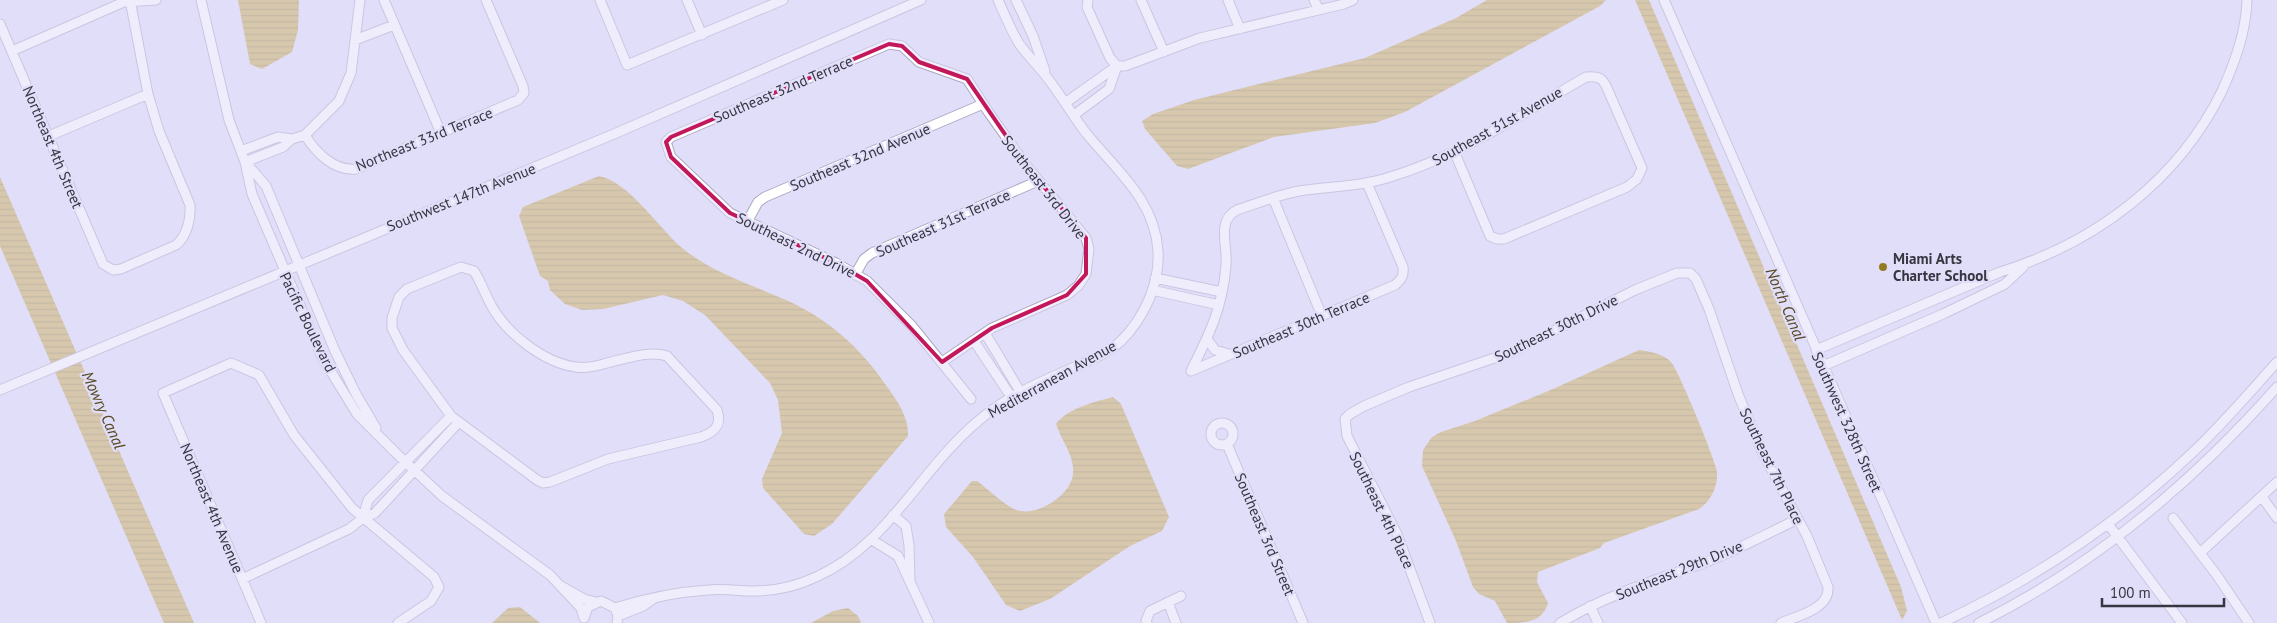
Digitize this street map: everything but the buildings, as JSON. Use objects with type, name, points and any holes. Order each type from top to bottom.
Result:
[{"type":"street","points":[[49,136],[148,94],[131,0]]},
{"type":"street","points":[[12,50],[131,0],[156,0]]},
{"type":"street","name":"Pacific Boulevard","points":[[202,0],[229,120],[245,162],[252,194],[283,271],[322,357],[357,414],[442,496],[504,540],[561,586],[581,608],[585,621]]},
{"type":"street","points":[[245,162],[283,147],[292,139],[305,135],[339,101],[351,73],[360,0]]},
{"type":"street","points":[[384,0],[441,133]]},
{"type":"street","name":"Northeast 33rd Terrace","points":[[305,135],[319,155],[344,170],[356,169],[518,100],[524,93],[523,86],[486,0]]},
{"type":"street","points":[[600,0],[627,65],[783,0]]},
{"type":"street","points":[[687,0],[702,35]]},
{"type":"street","name":"Southwest 147th Avenue","points":[[0,390],[621,131],[921,0]]},
{"type":"street","name":"Mediterranean Avenue","points":[[616,616],[643,606],[653,599],[709,589],[752,591],[794,586],[830,571],[851,558],[872,540],[954,444],[976,422],[1021,392],[1084,364],[1119,343],[1133,327],[1148,302],[1155,278],[1158,250],[1154,228],[1146,206],[1135,188],[1086,132],[1048,78],[1019,44],[998,0]]},
{"type":"street","name":"Mediterranean Avenue","points":[[1016,0],[1033,36],[1048,78]]},
{"type":"street","points":[[1088,0],[1087,6],[1110,58],[1117,66]]},
{"type":"street","points":[[1141,0],[1164,52]]},
{"type":"street","points":[[1228,0],[1240,29]]},
{"type":"street","points":[[1314,0],[1319,10]]},
{"type":"street","points":[[1065,103],[1117,66],[1125,66],[1200,38],[1319,10],[1353,0]]},
{"type":"street","name":"Southwest 328th Street","points":[[1664,0],[1936,623]]},
{"type":"street","points":[[1816,350],[2000,272],[2025,265],[2087,234],[2117,215],[2147,191],[2182,153],[2208,117],[2227,79],[2238,49],[2247,0]]},
{"type":"street","name":"Northeast 4th Street","points":[[0,24],[103,264],[109,269],[121,269],[176,245],[182,240],[191,213],[190,205],[158,130],[148,94]]},
{"type":"street","points":[[355,40],[394,25]]},
{"type":"street","name":"Southeast 32nd Terrace","points":[[671,137],[888,44],[896,44]]},
{"type":"street","name":"Southeast 3rd Drive","points":[[896,44],[902,46],[919,62],[968,79],[983,104],[1038,181],[1086,238],[1089,261],[1086,274],[1078,286],[1067,295],[1012,318],[985,333],[942,362]]},
{"type":"street","points":[[1074,115],[1109,89],[1117,66]]},
{"type":"street","name":"Southeast 31st Avenue","points":[[1222,292],[1227,253],[1225,221],[1229,214],[1273,198],[1300,191],[1367,183],[1419,168],[1454,151],[1586,77],[1597,76],[1603,80],[1642,168],[1640,175],[1627,187],[1504,239],[1497,239],[1490,236],[1454,151]]},
{"type":"street","name":"Southeast 32nd Avenue","points":[[747,222],[758,202],[765,197],[983,104]]},
{"type":"street","points":[[241,151],[278,136],[292,139]]},
{"type":"street","name":"Southeast 2nd Drive","points":[[671,137],[666,142],[671,157],[730,213],[836,263],[867,281],[888,301],[942,362],[971,399]]},
{"type":"street","name":"Pacific Boulevard","points":[[245,162],[266,186],[298,265],[356,394],[383,439]]},
{"type":"street","name":"Southeast 31st Terrace","points":[[855,275],[864,259],[872,254],[1038,181]]},
{"type":"street","name":"Southeast 30th Terrace","points":[[1207,339],[1191,371],[1395,285],[1404,272],[1367,183]]},
{"type":"street","points":[[252,194],[259,188],[266,186]]},
{"type":"street","points":[[1273,198],[1322,316]]},
{"type":"street","points":[[1823,366],[1943,314],[2005,284],[2025,265]]},
{"type":"street","points":[[460,267],[468,267],[474,271],[491,306],[506,326],[529,347],[556,361],[576,368],[591,367],[656,352],[667,356],[717,410],[720,419],[717,427],[710,434],[608,459],[543,483],[458,423],[403,350],[392,328],[392,318],[399,297],[407,289],[460,267]]},
{"type":"street","name":"Southeast 30th Drive","points":[[1344,425],[1345,419],[1350,414],[1386,396],[1512,352],[1635,290],[1674,274],[1690,273]]},
{"type":"street","name":"Southeast 7th Place","points":[[1690,273],[1698,284],[1716,327],[1738,394],[1761,450],[1798,519],[1828,587],[1828,595],[1824,603],[1781,623]]},
{"type":"street","points":[[1155,278],[1222,292],[1213,327],[1207,339],[1215,350],[1226,355],[1232,354]]},
{"type":"street","points":[[1152,290],[1219,306]]},
{"type":"street","points":[[985,333],[1021,392]]},
{"type":"street","points":[[974,341],[1012,398]]},
{"type":"street","points":[[986,359],[996,352]]},
{"type":"street","points":[[1941,623],[2024,579],[2108,524],[2191,454],[2277,362]]},
{"type":"street","name":"Northeast 4th Avenue","points":[[261,623],[163,393],[231,363],[259,375],[294,436],[352,508],[363,518]]},
{"type":"street","points":[[1979,623],[2045,586],[2118,536],[2191,477],[2233,436],[2277,387]]},
{"type":"street","points":[[363,518],[368,500],[404,461],[451,416]]},
{"type":"street","points":[[242,579],[349,529],[363,518],[375,513],[458,423]]},
{"type":"street","name":"Southeast 4th Place","points":[[1344,425],[1352,446],[1397,534],[1430,623]]},
{"type":"street","points":[[435,432],[444,440]]},
{"type":"street","name":"Southeast 3rd Street","points":[[1227,444],[1303,623]]},
{"type":"street","points":[[2200,553],[2277,482]]},
{"type":"street","points":[[372,496],[382,506]]},
{"type":"street","points":[[2262,497],[2277,518]]},
{"type":"street","points":[[894,515],[906,526],[910,552],[910,580]]},
{"type":"street","points":[[363,518],[434,577],[439,587],[431,601],[398,623]]},
{"type":"street","points":[[2173,518],[2249,623]]},
{"type":"street","name":"Southeast 29th Drive","points":[[1560,623],[1590,606],[1638,585],[1703,563],[1798,519]]},
{"type":"street","points":[[2108,524],[2182,623]]},
{"type":"street","points":[[872,540],[898,556],[929,623]]},
{"type":"street","points":[[898,556],[910,552]]},
{"type":"street","name":"Pacific Boulevard","points":[[561,586],[584,599],[606,602],[616,616]]},
{"type":"street","points":[[1147,623],[1150,611],[1181,596]]},
{"type":"street","points":[[585,621],[588,608],[596,602]]},
{"type":"street","points":[[1168,602],[1176,623]]},
{"type":"street","points":[[1590,606],[1598,623]]},
{"type":"highlighted area","points":[[889,44],[902,46],[919,62],[967,79],[1026,165],[1086,238],[1086,274],[1067,295],[992,328],[942,362],[867,281],[836,263],[730,213],[671,157],[666,142],[671,137]]},
{"type":"shaded area","points":[[238,0],[299,0],[298,30],[292,52],[262,69],[250,64]]},
{"type":"shaded area","points":[[1487,0],[1606,0],[1600,6],[1405,112],[1375,123],[1274,137],[1188,169],[1177,166],[1145,129],[1142,121],[1153,114],[1194,100],[1365,58],[1456,18]]},
{"type":"shaded area","name":"North Canal","points":[[1635,0],[1649,0],[1901,587],[1907,611],[1902,620]]},
{"type":"shaded area","points":[[599,176],[610,180],[632,196],[681,247],[705,264],[786,300],[830,326],[867,360],[892,393],[905,417],[908,436],[832,524],[814,536],[804,534],[763,488],[762,479],[782,433],[778,400],[770,383],[705,315],[683,301],[663,295],[603,309],[582,310],[565,304],[550,290],[548,281],[540,276],[519,216],[523,207]]},
{"type":"shaded area","name":"Mowry Canal","points":[[0,177],[194,623],[164,623],[0,246]]},
{"type":"shaded area","points":[[1639,350],[1652,352],[1664,357],[1675,368],[1715,464],[1717,477],[1713,493],[1699,509],[1604,543],[1600,548],[1538,572],[1537,582],[1548,603],[1542,615],[1526,622],[1507,623],[1495,601],[1479,594],[1473,587],[1456,541],[1422,466],[1423,450],[1432,437],[1441,432],[1475,421],[1553,389]]},
{"type":"shaded area","points":[[1113,397],[1121,404],[1169,517],[1162,531],[1130,546],[1050,599],[1020,611],[1006,605],[973,557],[946,527],[944,514],[972,481],[977,481],[1014,509],[1022,511],[1041,508],[1059,497],[1071,482],[1073,467],[1070,454],[1056,424],[1061,418],[1074,410]]},
{"type":"shaded area","points":[[520,607],[540,623],[492,623],[508,608]]},
{"type":"shaded area","points":[[848,608],[858,616],[861,623],[811,623],[833,611]]},
{"type":"place","name":"Miami Arts Charter School","points":[[1883,267]]}]
